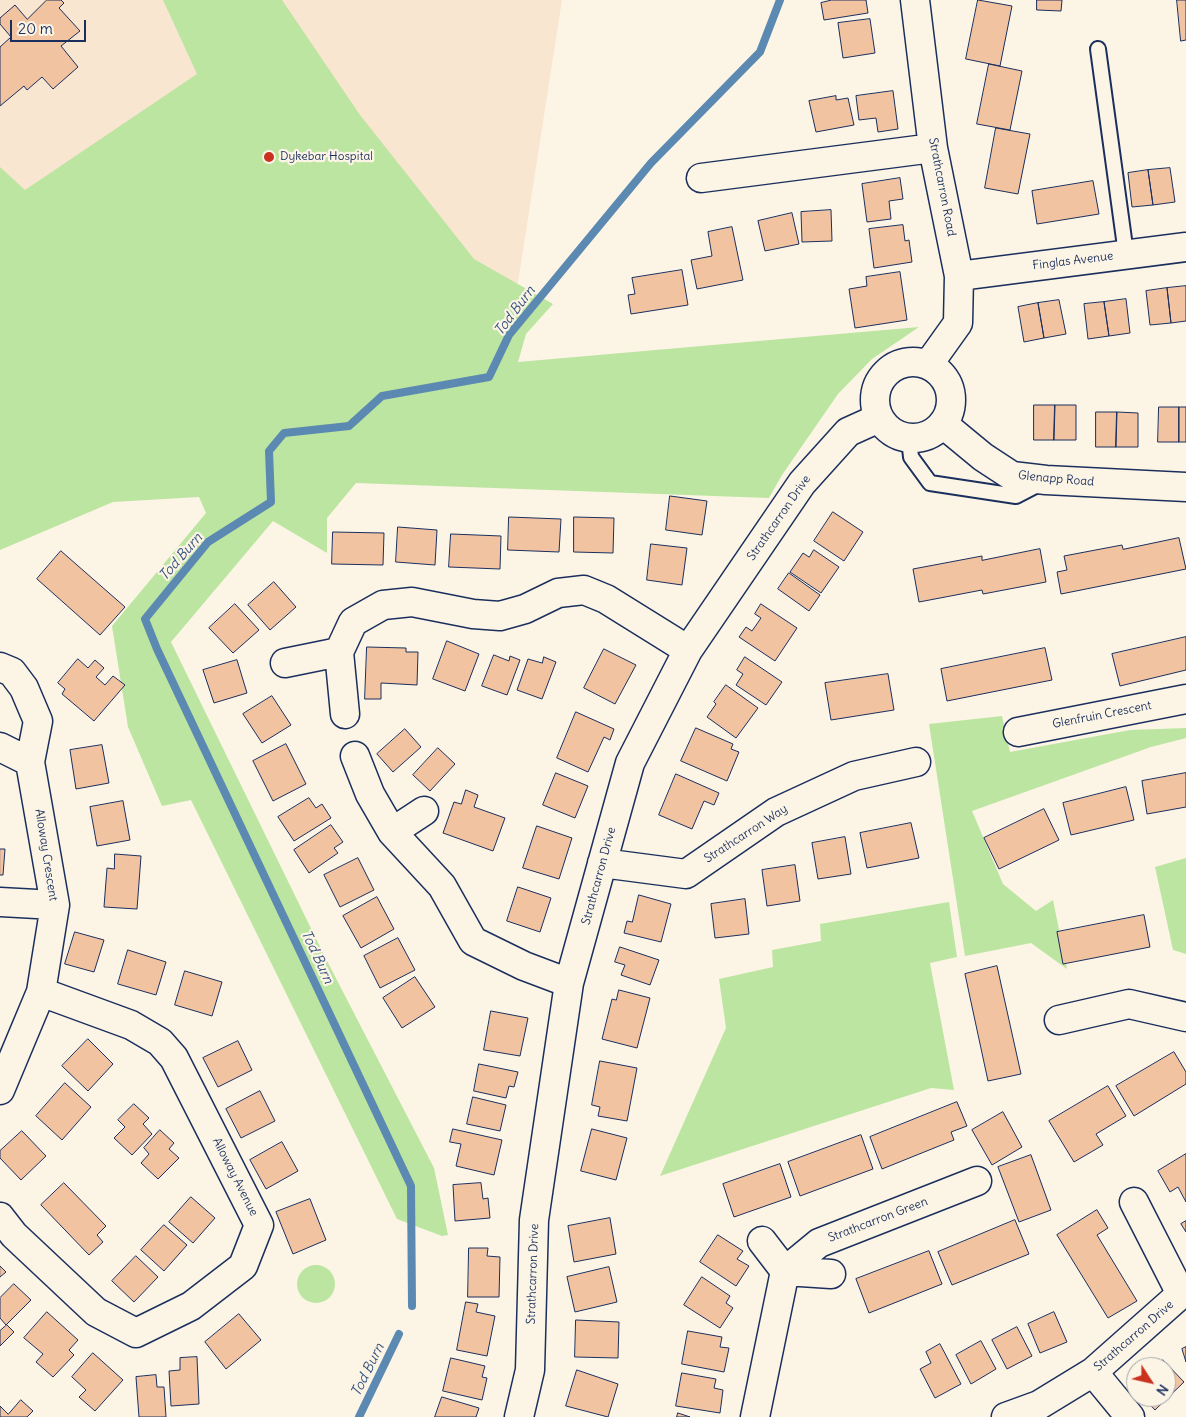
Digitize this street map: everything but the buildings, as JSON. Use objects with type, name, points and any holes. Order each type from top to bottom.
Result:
[{"type":"street","name":"Strathcarron Road","points":[[915,0],[933,148],[959,276],[958,323],[928,365]]},
{"type":"street","points":[[701,178],[933,148]]},
{"type":"street","name":"Finglas Avenue","points":[[959,276],[1186,247]]},
{"type":"street","points":[[910,362],[928,365],[939,372],[949,386],[952,399],[949,414],[943,424],[929,436],[909,439],[896,435],[885,427],[879,418],[875,405],[876,390],[879,382],[889,370],[901,364],[910,362]]},
{"type":"street","name":"Strathcarron Drive","points":[[520,1417],[530,1370],[534,1220],[569,983],[630,763],[688,650],[802,483],[848,432],[879,418]]},
{"type":"street","name":"Glenapp Road","points":[[943,424],[983,457],[1012,476],[1046,480],[1186,487]]},
{"type":"street","points":[[345,714],[339,652],[353,622],[383,605],[412,602],[473,614],[500,616],[524,609],[558,593],[584,590],[606,599],[688,650]]},
{"type":"street","points":[[286,663],[339,652]]},
{"type":"street","name":"Alloway Crescent","points":[[0,666],[12,672],[24,688],[38,721],[30,762],[55,905],[41,992],[0,1090]]},
{"type":"street","name":"Glenfruin Crescent","points":[[1018,732],[1186,699]]},
{"type":"street","points":[[0,748],[30,762]]},
{"type":"street","points":[[354,756],[370,794],[392,832],[442,886],[473,941],[524,966],[569,983]]},
{"type":"street","name":"Strathcarron Way","points":[[602,863],[686,874],[776,812],[854,776],[916,762]]},
{"type":"street","points":[[392,832],[424,811]]},
{"type":"street","points":[[0,902],[55,905]]},
{"type":"street","name":"Alloway Avenue","points":[[0,1217],[14,1235],[96,1312],[136,1333],[191,1306],[243,1266],[259,1224],[174,1058],[160,1042],[131,1025],[41,992]]},
{"type":"street","points":[[1059,1020],[1129,1004],[1186,1018]]},
{"type":"street","name":"Strathcarron Green","points":[[785,1270],[819,1243],[977,1182]]},
{"type":"street","points":[[1134,1202],[1183,1294]]},
{"type":"street","points":[[762,1241],[785,1270],[831,1274]]},
{"type":"street","points":[[755,1417],[785,1270]]},
{"type":"street","name":"Strathcarron Drive","points":[[1006,1417],[1039,1405],[1093,1372],[1183,1294]]},
{"type":"street","points":[[1093,1372],[1130,1417]]},
{"type":"lane","points":[[1098,49],[1126,254]]},
{"type":"lane","points":[[909,439],[912,457],[930,483],[1016,496],[1046,480]]},
{"type":"shaded area","name":"Dykebar Hospital","points":[[0,0],[562,0],[513,315],[0,545]]},
{"type":"green space","points":[[163,0],[282,0],[360,115],[474,259],[553,304],[526,334],[518,362],[919,327],[872,359],[838,394],[782,475],[769,498],[356,483],[327,518],[327,553],[273,521],[171,642],[325,957],[434,1168],[448,1235],[442,1236],[397,1219],[191,800],[162,806],[128,727],[112,626],[206,513],[199,497],[113,502],[0,550],[0,167],[25,190],[197,74]]},
{"type":"green space","points":[[1002,716],[1010,752],[1130,730],[1186,728],[1186,738],[1151,747],[972,811],[1003,884],[1036,911],[1053,900],[1067,969],[1031,943],[965,956],[929,724]]},
{"type":"green space","points":[[1186,858],[1186,954],[1173,950],[1155,867]]},
{"type":"green space","points":[[949,902],[957,957],[930,963],[954,1090],[931,1088],[660,1176],[726,1028],[719,979],[773,967],[772,950],[821,941],[820,924]]},
{"type":"green space","points":[[316,1265],[329,1271],[335,1284],[329,1297],[316,1303],[303,1297],[297,1284],[303,1271]]},
{"type":"waterway","name":"Tod Burn","points":[[412,1306],[411,1186],[157,649],[145,619],[208,542],[271,502],[269,451],[284,433],[349,426],[382,396],[489,377],[509,335],[651,163],[760,52],[780,0]]},
{"type":"waterway","name":"Tod Burn","points":[[359,1417],[399,1334]]},
{"type":"place","name":"Dykebar Hospital","points":[[269,157]]}]
